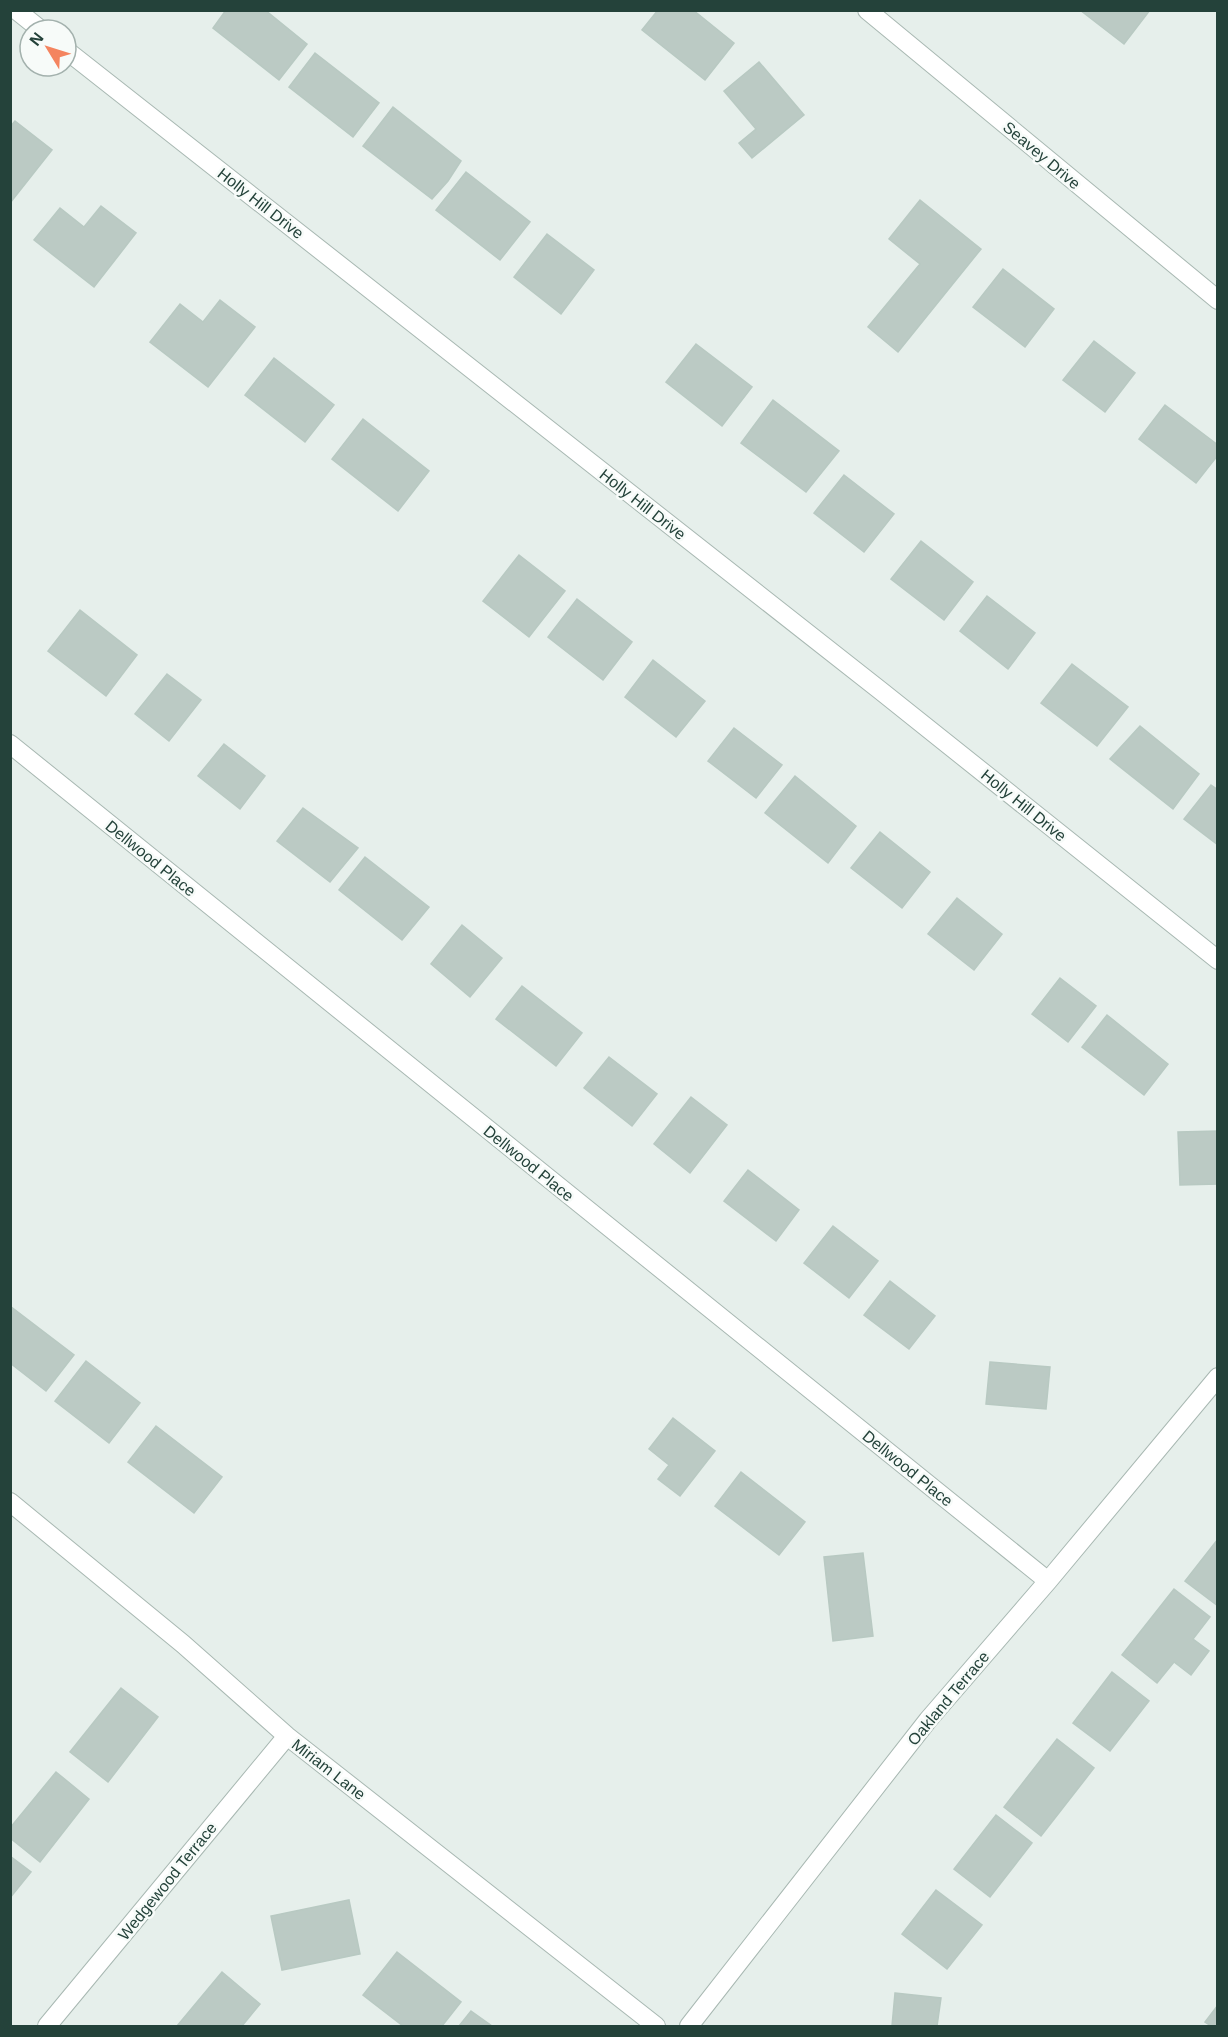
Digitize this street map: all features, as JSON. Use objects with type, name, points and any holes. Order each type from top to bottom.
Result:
[{"type":"street","name":"Seavey Drive","points":[[867,10],[1218,300]]},
{"type":"street","name":"Holly Hill Drive","points":[[78,59],[891,699],[1218,960]]},
{"type":"street","name":"Dellwood Place","points":[[10,744],[1048,1581]]},
{"type":"street","name":"Oakland Terrace","points":[[689,2026],[928,1720],[1048,1581],[1218,1377]]},
{"type":"street","name":"Miriam Lane","points":[[10,1502],[183,1644],[287,1736],[656,2026]]},
{"type":"street","name":"Wedgewood Terrace","points":[[47,2026],[287,1736]]},
{"type":"building","points":[[226,10],[265,10],[307,44],[279,80],[213,28]]},
{"type":"building","points":[[658,10],[693,10],[734,43],[705,80],[642,30]]},
{"type":"building","points":[[1080,10],[1150,10],[1124,44]]},
{"type":"building","points":[[315,53],[379,103],[353,137],[289,87]]},
{"type":"building","points":[[759,62],[804,115],[752,158],[739,143],[756,129],[724,91]]},
{"type":"building","points":[[393,107],[461,161],[432,199],[363,146]]},
{"type":"building","points":[[15,121],[52,150],[10,203],[10,127]]},
{"type":"building","points":[[466,172],[530,222],[500,260],[436,210]]},
{"type":"building","points":[[920,200],[981,249],[898,352],[868,327],[920,264],[889,239]]},
{"type":"building","points":[[101,206],[136,233],[94,287],[34,240],[60,208],[84,227]]},
{"type":"building","points":[[547,234],[594,270],[561,314],[514,277]]},
{"type":"building","points":[[1003,269],[1054,309],[1025,347],[973,307]]},
{"type":"building","points":[[220,300],[255,327],[208,387],[150,342],[180,304],[203,322]]},
{"type":"building","points":[[1094,341],[1135,373],[1105,412],[1063,380]]},
{"type":"building","points":[[696,344],[752,387],[722,426],[666,382]]},
{"type":"building","points":[[274,358],[334,405],[305,442],[245,395]]},
{"type":"building","points":[[773,400],[839,451],[806,492],[741,443]]},
{"type":"building","points":[[1165,405],[1218,445],[1218,455],[1196,483],[1139,439]]},
{"type":"building","points":[[363,419],[429,471],[398,511],[332,459]]},
{"type":"building","points":[[844,475],[894,514],[864,552],[814,513]]},
{"type":"building","points":[[921,541],[973,582],[944,620],[891,579]]},
{"type":"building","points":[[519,555],[565,591],[529,637],[483,601]]},
{"type":"building","points":[[987,596],[1035,633],[1008,669],[960,631]]},
{"type":"building","points":[[577,599],[632,642],[603,680],[548,637]]},
{"type":"building","points":[[80,610],[137,655],[106,696],[48,651]]},
{"type":"building","points":[[653,660],[705,701],[676,737],[625,697]]},
{"type":"building","points":[[1072,664],[1128,707],[1097,746],[1041,703]]},
{"type":"building","points":[[167,674],[201,700],[169,741],[135,714]]},
{"type":"building","points":[[1140,726],[1199,774],[1173,809],[1110,759]]},
{"type":"building","points":[[734,728],[782,765],[756,798],[708,761]]},
{"type":"building","points":[[224,744],[265,776],[240,809],[198,776]]},
{"type":"building","points":[[795,776],[856,826],[828,863],[765,813]]},
{"type":"building","points":[[1211,785],[1218,790],[1218,845],[1184,819]]},
{"type":"building","points":[[303,808],[358,848],[330,882],[277,841]]},
{"type":"building","points":[[880,832],[930,872],[902,908],[851,868]]},
{"type":"building","points":[[365,857],[429,907],[402,940],[339,890]]},
{"type":"building","points":[[957,898],[1002,934],[974,970],[928,934]]},
{"type":"building","points":[[462,925],[502,958],[470,997],[431,964]]},
{"type":"building","points":[[1060,978],[1096,1006],[1068,1042],[1032,1014]]},
{"type":"building","points":[[522,986],[582,1033],[556,1066],[496,1019]]},
{"type":"building","points":[[1107,1015],[1168,1064],[1144,1095],[1082,1047]]},
{"type":"building","points":[[609,1057],[657,1094],[632,1126],[584,1088]]},
{"type":"building","points":[[691,1097],[727,1125],[690,1173],[654,1144]]},
{"type":"building","points":[[1218,1131],[1218,1184],[1180,1185],[1178,1132]]},
{"type":"building","points":[[748,1170],[799,1210],[776,1241],[724,1201]]},
{"type":"building","points":[[833,1226],[878,1261],[849,1298],[804,1263]]},
{"type":"building","points":[[890,1281],[935,1316],[909,1349],[864,1315]]},
{"type":"building","points":[[10,1306],[74,1355],[46,1391],[10,1363]]},
{"type":"building","points":[[86,1361],[140,1403],[109,1443],[55,1401]]},
{"type":"building","points":[[990,1362],[1050,1367],[1046,1409],[986,1404]]},
{"type":"building","points":[[673,1418],[715,1451],[680,1496],[658,1479],[669,1465],[649,1449]]},
{"type":"building","points":[[156,1426],[222,1477],[194,1513],[128,1462]]},
{"type":"building","points":[[741,1472],[805,1522],[779,1555],[715,1506]]},
{"type":"building","points":[[1218,1539],[1218,1606],[1185,1581]]},
{"type":"building","points":[[863,1553],[873,1636],[833,1641],[824,1557]]},
{"type":"building","points":[[1174,1589],[1210,1617],[1193,1639],[1209,1651],[1191,1675],[1174,1662],[1157,1683],[1122,1655]]},
{"type":"building","points":[[1112,1672],[1149,1701],[1110,1751],[1073,1723]]},
{"type":"building","points":[[121,1688],[158,1717],[108,1782],[70,1752]]},
{"type":"building","points":[[1057,1739],[1094,1768],[1041,1836],[1004,1807]]},
{"type":"building","points":[[56,1772],[89,1799],[40,1862],[10,1838],[10,1828]]},
{"type":"building","points":[[996,1815],[1032,1843],[990,1897],[954,1869]]},
{"type":"building","points":[[10,1856],[31,1872],[10,1898]]},
{"type":"building","points":[[936,1890],[982,1925],[947,1969],[902,1934]]},
{"type":"building","points":[[349,1900],[360,1954],[282,1970],[271,1916]]},
{"type":"building","points":[[397,1952],[461,2002],[442,2026],[403,2026],[363,1995]]},
{"type":"building","points":[[222,1972],[260,2004],[242,2026],[177,2026]]},
{"type":"building","points":[[895,1993],[941,1998],[937,2026],[892,2026]]},
{"type":"building","points":[[1218,2005],[1218,2026],[1211,2026],[1205,2022]]},
{"type":"building","points":[[471,2011],[492,2026],[459,2026]]}]
